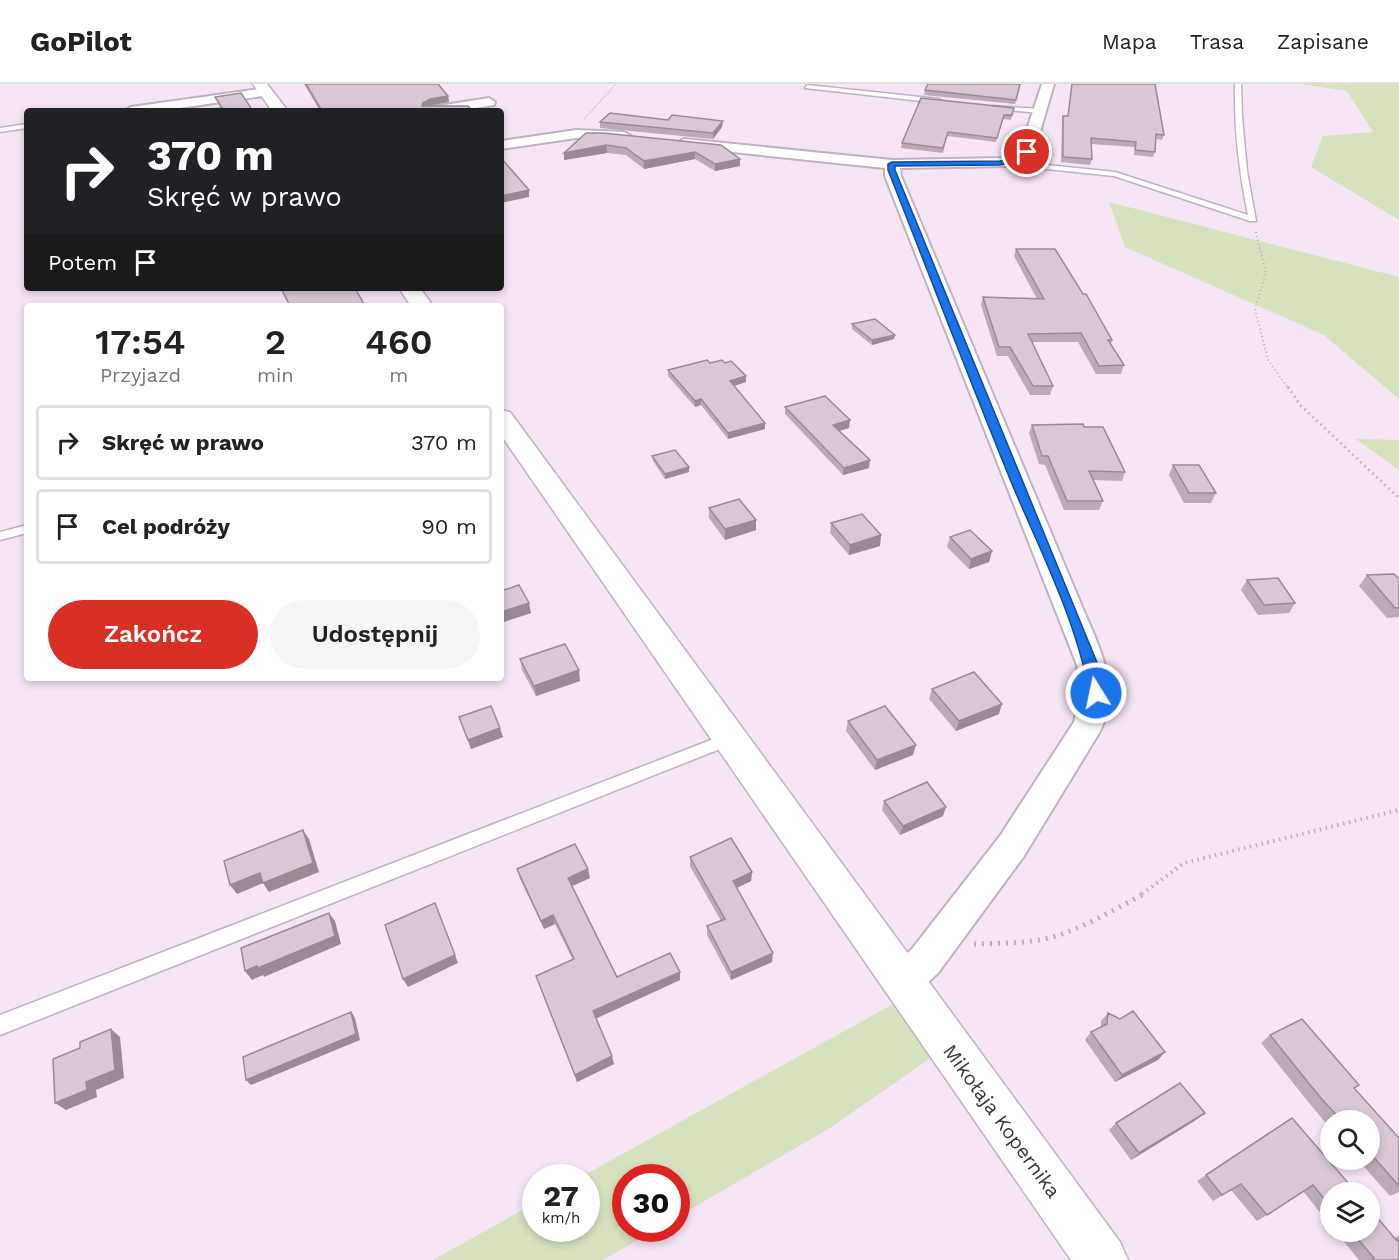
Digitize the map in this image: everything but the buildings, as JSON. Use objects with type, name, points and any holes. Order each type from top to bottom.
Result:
[{"type":"street","points":[[673,142],[892,164],[988,164],[1014,160],[1027,152],[1048,84]]},
{"type":"street","points":[[148,108],[263,88],[278,108]]},
{"type":"street","points":[[451,108],[489,102]]},
{"type":"street","points":[[504,145],[576,134],[639,138]]},
{"type":"street","points":[[892,164],[893,176],[1065,597],[1091,665],[1096,693],[1088,725],[1012,846],[944,938],[918,969],[902,981]]},
{"type":"street","name":"Mikołaja Kopernika","points":[[504,421],[1102,1260]]},
{"type":"lane","points":[[1014,160],[1037,166],[1115,174],[1253,219],[1243,171],[1238,117],[1238,84]]},
{"type":"lane","points":[[807,87],[947,102]]},
{"type":"lane","points":[[982,105],[1040,111]]},
{"type":"lane","points":[[0,130],[24,126]]},
{"type":"lane","points":[[0,536],[24,530]]},
{"type":"lane","points":[[0,1025],[729,739]]},
{"type":"path","points":[[576,134],[578,126],[616,84]]},
{"type":"path","points":[[1253,219],[1266,273],[1256,309],[1268,360],[1301,406],[1399,498]]},
{"type":"path","points":[[944,938],[980,945],[1060,935],[1100,917],[1143,893],[1184,862],[1399,810]]},
{"type":"green space","points":[[1300,84],[1399,84],[1399,220],[1311,167],[1323,136],[1373,132],[1347,91]]},
{"type":"green space","points":[[1109,202],[1399,277],[1399,399],[1324,335],[1125,247]]},
{"type":"green space","points":[[1356,439],[1399,440],[1399,470]]},
{"type":"green space","points":[[895,1003],[932,1057],[830,1128],[690,1209],[690,1164],[612,1164],[612,1242],[634,1242],[603,1260],[433,1260],[522,1210],[522,1242],[600,1242],[600,1166]]},
{"type":"route","points":[[1027,152],[1021,158],[1000,163],[892,164],[892,170],[982,397],[1065,597],[1091,665],[1096,693]]}]
